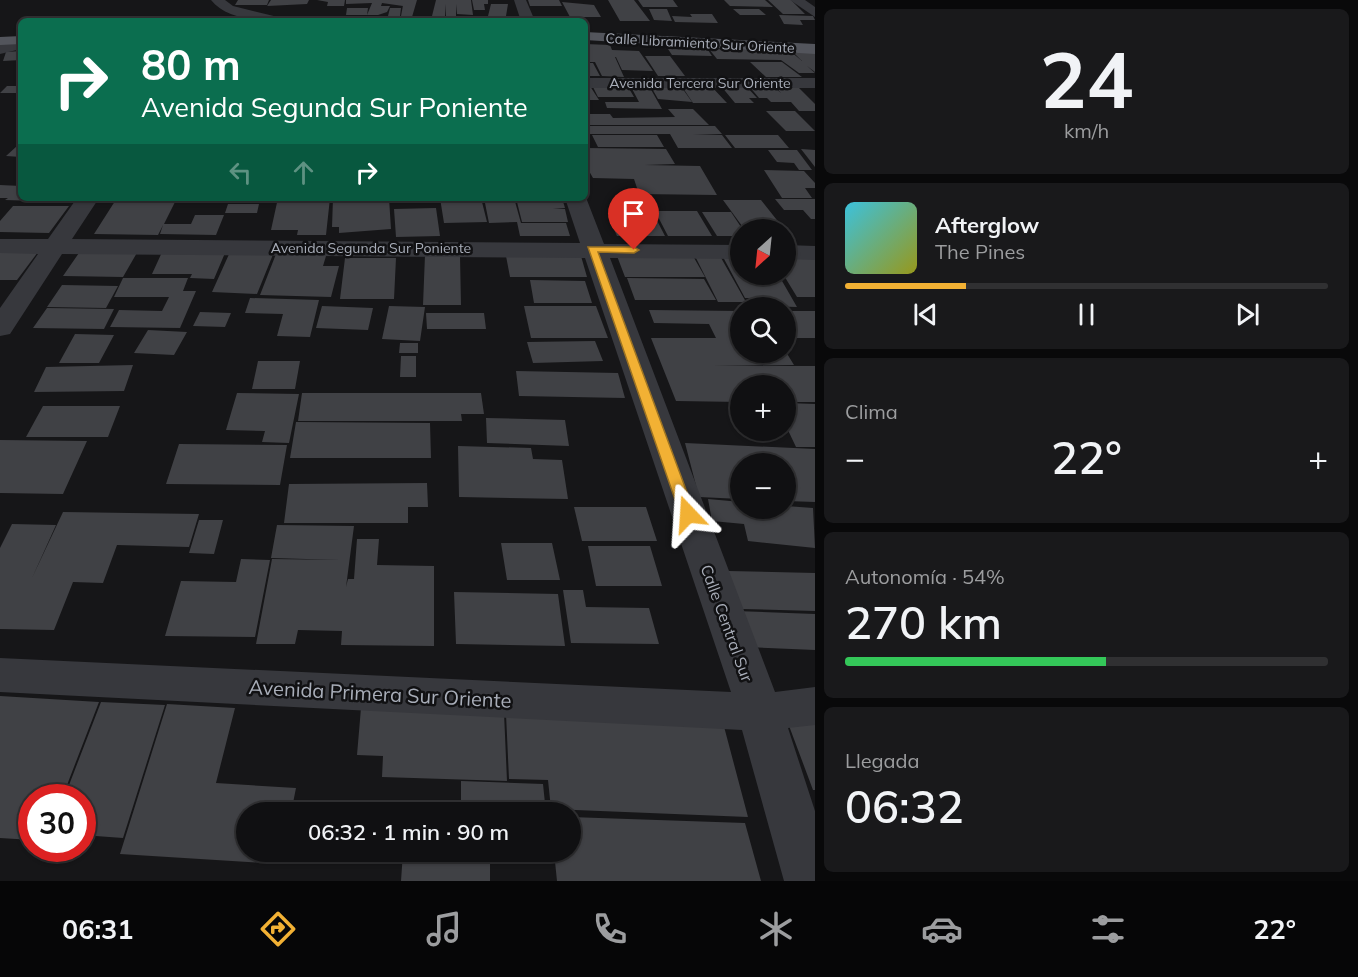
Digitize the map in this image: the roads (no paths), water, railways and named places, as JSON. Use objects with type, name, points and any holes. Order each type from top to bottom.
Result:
[{"type":"main road","name":"Calle Libramiento Sur Oriente","points":[[588,25],[815,37]]},
{"type":"main road","points":[[0,30],[18,30]]},
{"type":"main road","name":"Calle Libramiento Sur Oriente","points":[[588,36],[815,50]]},
{"type":"main road","points":[[0,41],[18,40]]},
{"type":"street","points":[[217,0],[228,9],[265,18]]},
{"type":"street","points":[[520,0],[527,18]]},
{"type":"street","points":[[796,0],[815,13]]},
{"type":"street","points":[[0,49],[18,46]]},
{"type":"street","name":"Avenida Tercera Sur Oriente","points":[[588,82],[815,83]]},
{"type":"street","points":[[0,327],[86,201]]},
{"type":"street","name":"Calle Central Sur","points":[[577,201],[592,249],[759,712],[810,881]]},
{"type":"street","name":"Avenida Segunda Sur Poniente","points":[[0,246],[730,252]]},
{"type":"street","points":[[796,252],[815,253]]},
{"type":"street","name":"Avenida Primera Sur Oriente","points":[[0,675],[759,712],[815,706]]}]
